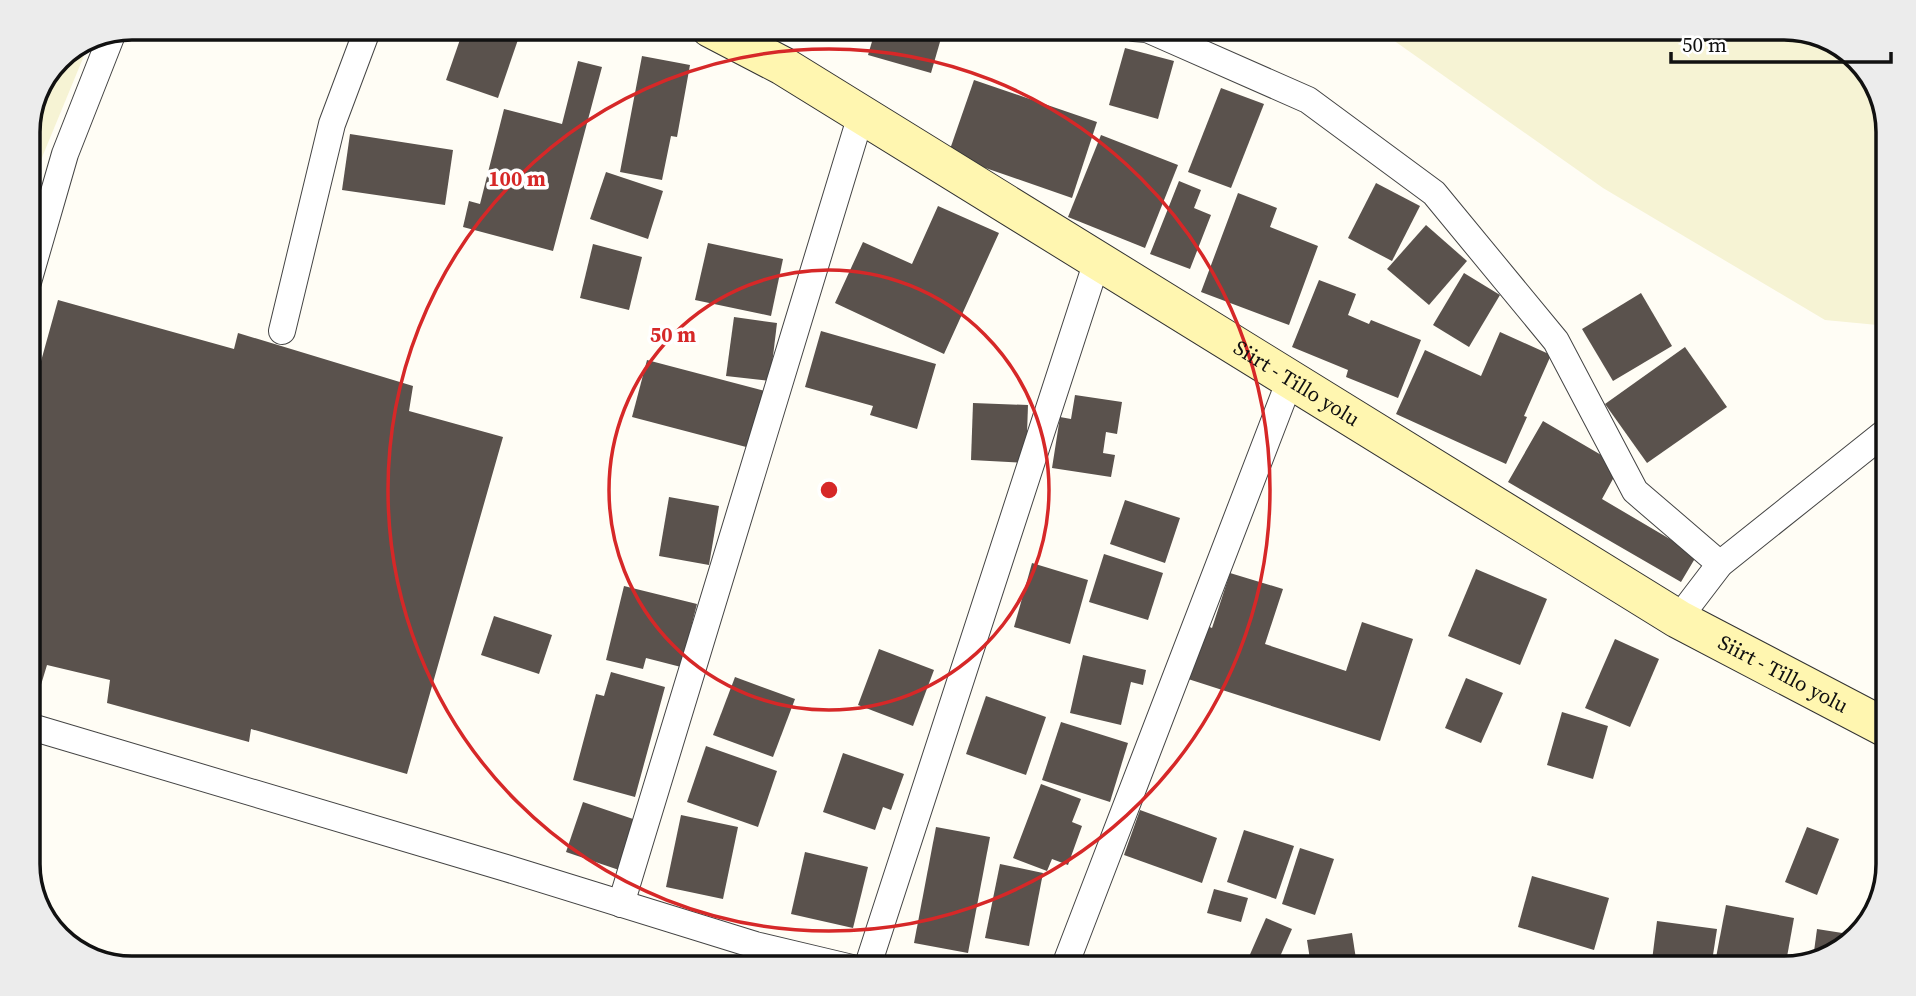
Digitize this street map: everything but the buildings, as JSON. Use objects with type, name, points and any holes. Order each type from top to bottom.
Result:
[{"type":"main road","name":"Siirt - Tillo yolu","points":[[733,40],[783,66],[1678,619],[1876,723]]},
{"type":"street","points":[[282,331],[332,124],[364,40]]},
{"type":"street","points":[[1172,40],[1308,100],[1434,193],[1556,341],[1634,491],[1720,565]]},
{"type":"street","points":[[40,240],[65,154],[108,44]]},
{"type":"street","points":[[621,904],[861,115]]},
{"type":"street","points":[[871,956],[1097,261]]},
{"type":"street","points":[[1069,956],[1290,380]]},
{"type":"street","points":[[1678,619],[1720,565],[1876,440]]},
{"type":"street","points":[[40,730],[755,945],[801,956]]},
{"type":"shaded area","points":[[1393,40],[1784,40],[1808,43],[1825,50],[1853,71],[1866,91],[1874,114],[1876,325],[1825,320],[1603,188]]},
{"type":"shaded area","points":[[85,54],[40,164],[40,126],[50,91],[67,67]]}]
